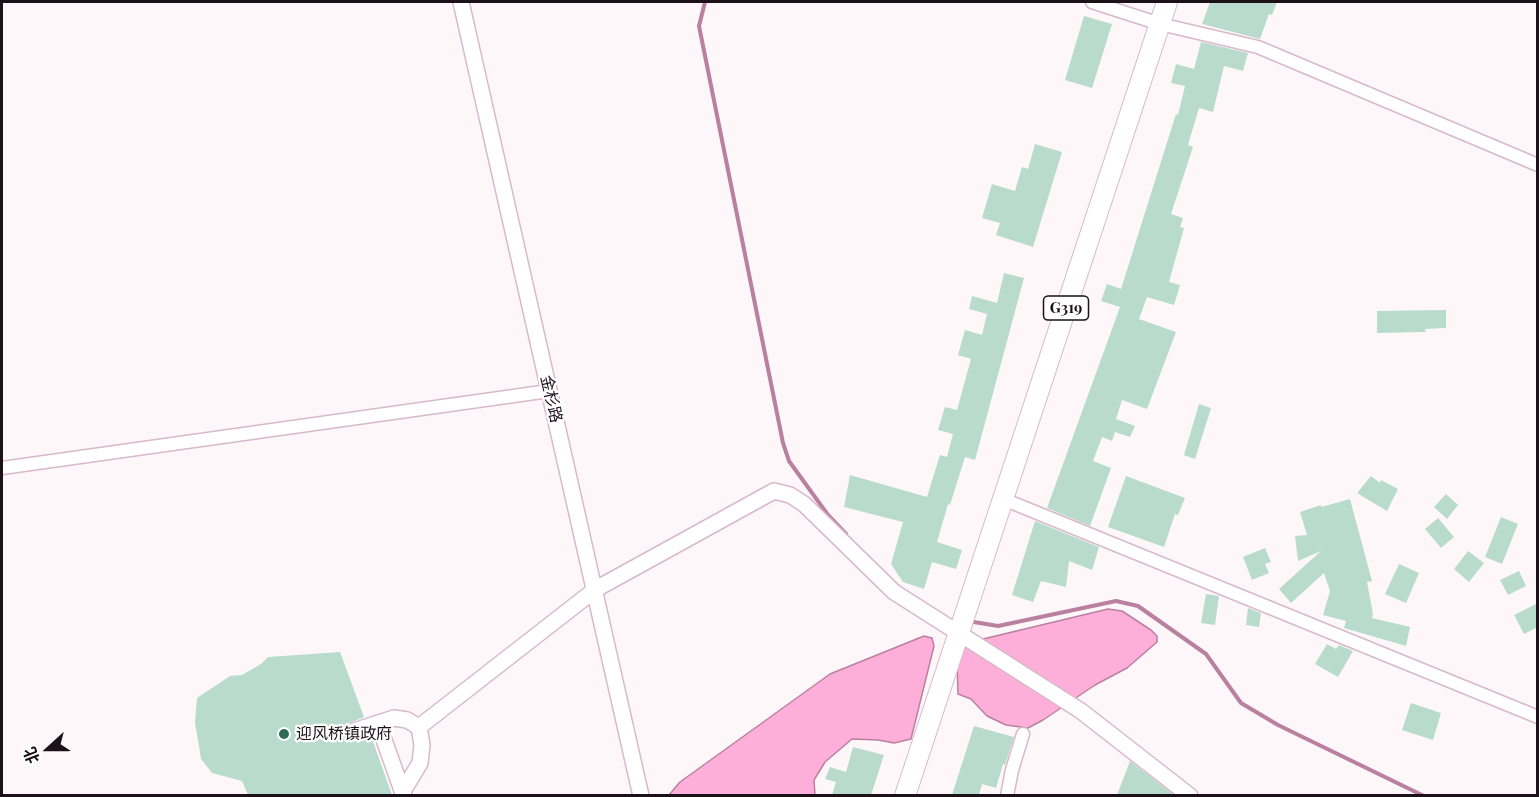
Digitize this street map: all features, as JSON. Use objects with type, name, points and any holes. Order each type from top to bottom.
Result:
[{"type":"highway","name":"G319","points":[[905,795],[1167,2]]},
{"type":"street","name":"金杉路","points":[[461,2],[641,795]]},
{"type":"street","points":[[1092,2],[1160,24],[1258,47],[1538,165]]},
{"type":"street","points":[[2,468],[549,391]]},
{"type":"street","points":[[419,727],[596,589],[774,491],[790,495],[804,504],[894,592],[961,624],[1081,711],[1190,795]]},
{"type":"street","points":[[1003,500],[1538,717]]},
{"type":"street","points":[[354,731],[394,718],[407,720],[419,727]]},
{"type":"street","points":[[378,723],[403,793]]},
{"type":"street","points":[[403,793],[420,763],[422,745],[419,727]]},
{"type":"street","points":[[1007,795],[1023,734]]},
{"type":"shaded area","points":[[1108,609],[1122,611],[1151,630],[1157,636],[1157,642],[1127,668],[1095,685],[1043,720],[1028,728],[1006,725],[987,716],[971,699],[958,694],[957,659],[964,645]]},
{"type":"shaded area","points":[[924,636],[932,638],[934,646],[911,739],[894,743],[852,739],[825,762],[814,780],[815,795],[669,795],[680,782],[830,674]]},
{"type":"building","points":[[1210,2],[1277,2],[1272,15],[1269,14],[1260,39],[1202,24]]},
{"type":"building","points":[[1084,16],[1112,24],[1092,88],[1065,80]]},
{"type":"building","points":[[1201,42],[1248,53],[1243,71],[1224,66],[1213,112],[1199,108],[1188,145],[1193,147],[1171,214],[1183,218],[1180,227],[1184,228],[1169,282],[1180,285],[1174,305],[1147,297],[1139,319],[1176,332],[1147,409],[1122,400],[1116,419],[1135,426],[1130,437],[1115,432],[1112,441],[1102,437],[1093,461],[1111,468],[1090,526],[1047,508],[1120,307],[1101,301],[1107,284],[1121,289],[1176,114],[1178,115],[1185,86],[1171,83],[1176,64],[1194,69]]},
{"type":"building","points":[[1035,144],[1062,152],[1033,247],[996,235],[1000,223],[982,218],[992,184],[1015,191],[1022,167],[1028,169]]},
{"type":"building","points":[[1004,273],[1024,278],[975,460],[965,457],[937,542],[962,550],[956,569],[932,562],[924,589],[903,582],[891,564],[903,522],[844,507],[850,475],[927,497],[940,455],[947,457],[953,434],[938,430],[945,407],[957,410],[971,359],[958,355],[965,330],[982,335],[987,314],[969,309],[972,296],[997,303]]},
{"type":"building","points":[[1446,310],[1446,328],[1425,329],[1426,332],[1377,333],[1377,311]]},
{"type":"building","points":[[1199,404],[1211,408],[1195,459],[1184,455]]},
{"type":"building","points":[[1126,476],[1185,498],[1178,515],[1175,514],[1164,547],[1108,527]]},
{"type":"building","points":[[1371,476],[1380,483],[1381,480],[1398,489],[1387,511],[1357,493]]},
{"type":"building","points":[[1446,494],[1458,505],[1447,519],[1434,507]]},
{"type":"building","points":[[1350,499],[1372,581],[1367,582],[1372,618],[1410,627],[1406,646],[1344,628],[1346,621],[1323,615],[1330,591],[1324,573],[1291,603],[1279,589],[1321,551],[1298,561],[1295,536],[1307,535],[1300,512]]},
{"type":"building","points":[[1501,517],[1518,524],[1502,564],[1485,557]]},
{"type":"building","points":[[1438,518],[1454,537],[1441,548],[1425,529]]},
{"type":"building","points":[[1035,521],[1099,547],[1092,570],[1069,561],[1066,587],[1041,581],[1033,602],[1012,595]]},
{"type":"building","points":[[1265,548],[1271,562],[1265,564],[1269,573],[1252,580],[1243,557]]},
{"type":"building","points":[[1468,551],[1484,563],[1469,582],[1454,569]]},
{"type":"building","points":[[1399,564],[1419,573],[1406,603],[1385,594]]},
{"type":"building","points":[[1519,571],[1526,586],[1508,595],[1500,580]]},
{"type":"building","points":[[1206,594],[1219,596],[1215,625],[1201,623]]},
{"type":"building","points":[[1538,603],[1538,627],[1524,634],[1514,615]]},
{"type":"building","points":[[1248,608],[1261,613],[1259,627],[1246,625]]},
{"type":"building","points":[[1327,644],[1336,649],[1339,645],[1353,651],[1338,677],[1315,664]]},
{"type":"building","name":"迎风桥镇政府","points":[[340,652],[364,717],[347,724],[345,735],[353,741],[371,736],[392,795],[248,795],[242,781],[212,773],[201,759],[195,723],[197,698],[230,676],[242,675],[268,657]]},
{"type":"building","points":[[1411,703],[1441,713],[1433,740],[1402,730]]},
{"type":"building","points":[[974,726],[1014,737],[996,788],[982,784],[979,795],[952,795]]},
{"type":"building","points":[[853,747],[884,755],[871,795],[832,795],[836,782],[825,779],[830,767],[846,772]]},
{"type":"building","points":[[1130,761],[1174,795],[1117,795]]},
{"type":"waterway","points":[[705,2],[699,26],[783,443],[789,461],[828,515],[846,534]]},
{"type":"waterway","points":[[968,621],[998,626],[1116,601],[1138,606],[1206,654],[1241,703],[1278,725],[1424,796]]},
{"type":"place","name":"迎风桥镇政府","points":[[284,734]]}]
